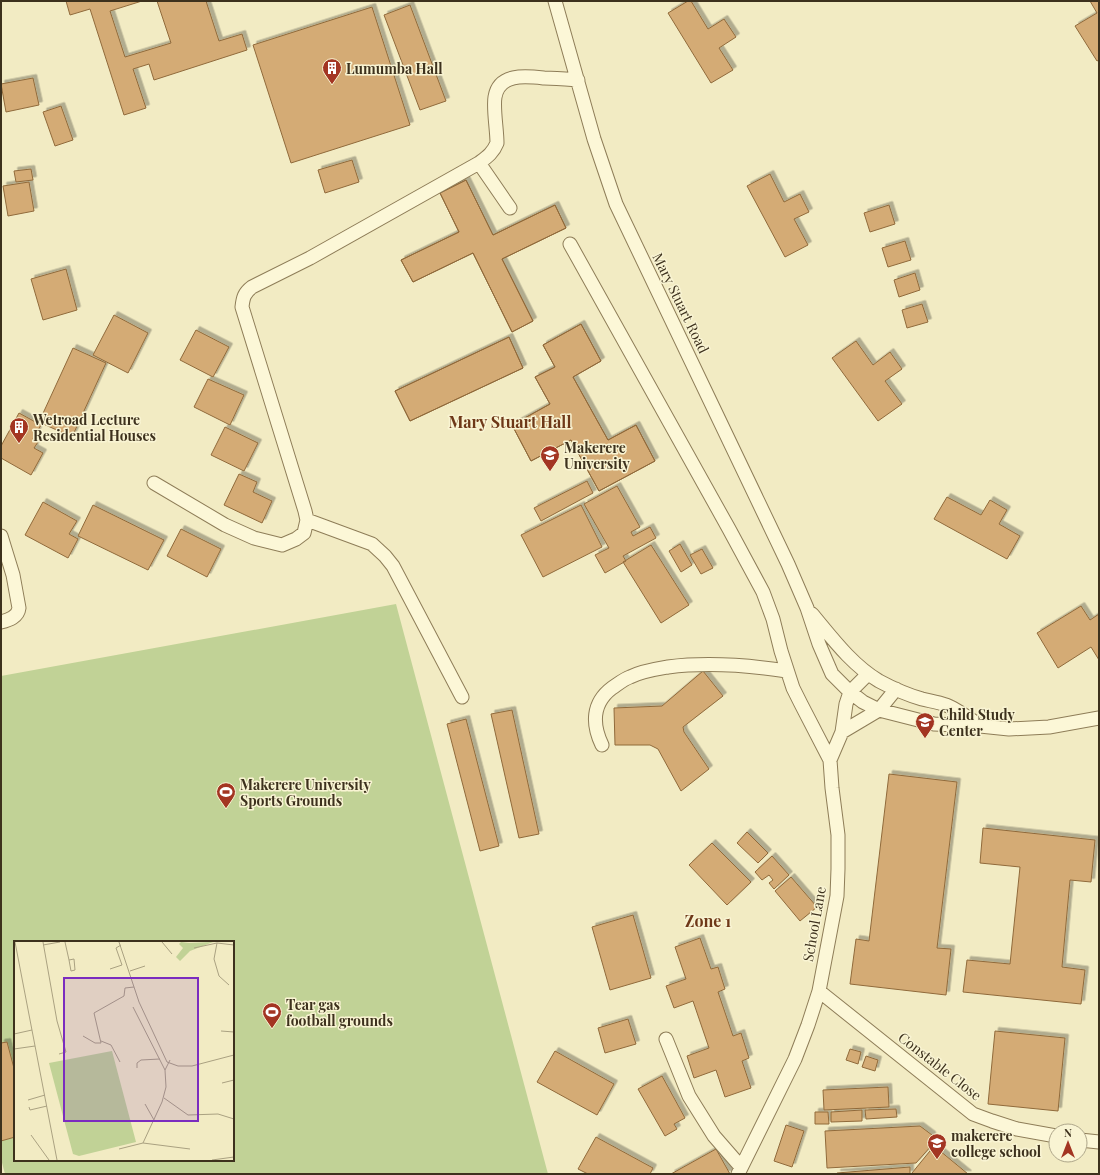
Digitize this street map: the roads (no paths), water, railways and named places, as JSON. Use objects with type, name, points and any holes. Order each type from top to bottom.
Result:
[{"type":"lane","name":"Mary Stuart Road","points":[[555,1],[594,139],[616,204],[785,557],[807,608]]},
{"type":"lane","points":[[154,482],[225,525],[254,538],[282,545],[296,539],[304,533],[306,520],[305,510],[244,316],[242,307],[245,292],[325,250],[479,163],[491,154],[497,143],[494,98],[500,84],[520,76],[578,80]]},
{"type":"lane","points":[[479,163],[510,208]]},
{"type":"lane","points":[[570,244],[763,592],[773,619],[787,671],[800,704],[830,760]]},
{"type":"lane","points":[[306,520],[372,544],[385,556],[393,566],[462,697]]},
{"type":"lane","points":[[1,536],[13,575],[19,608],[15,616],[1,622]]},
{"type":"lane","points":[[807,608],[851,658],[868,674],[896,689],[945,705],[964,714],[980,726]]},
{"type":"lane","points":[[807,608],[819,644],[832,674],[850,692],[863,702],[879,710],[934,724],[1009,729],[1049,727],[1099,718]]},
{"type":"lane","points":[[602,745],[597,736],[595,724],[595,712],[598,704],[605,694],[630,677],[656,669],[684,665],[714,664],[753,666],[787,671]]},
{"type":"lane","points":[[850,692],[868,674]]},
{"type":"lane","points":[[842,732],[879,710],[896,689]]},
{"type":"lane","name":"School Lane","points":[[740,1170],[795,1059],[819,991],[837,896],[838,835],[830,760],[842,732],[846,704],[850,692]]},
{"type":"lane","name":"Constable Close","points":[[819,991],[973,1114],[1016,1130],[1048,1135]]},
{"type":"lane","points":[[666,1039],[689,1096],[714,1136],[740,1170]]},
{"type":"lane","points":[[1088,1141],[1099,1142]]},
{"type":"place","name":"Lumumba Hall","points":[[332,85]]},
{"type":"place","name":"Wetroad Lecture Residential Houses","points":[[19,444]]},
{"type":"place","name":"Makerere University","points":[[550,472]]},
{"type":"place","name":"Child Study Center","points":[[925,739]]},
{"type":"place","name":"Makerere University Sports Grounds","points":[[226,809]]},
{"type":"place","name":"Tear gas football grounds","points":[[272,1029]]},
{"type":"place","name":"makerere college school","points":[[937,1160]]},
{"type":"district","name":"Mary Stuart Hall","points":[[510,421]]},
{"type":"district","name":"Zone 1","points":[[708,920]]}]
